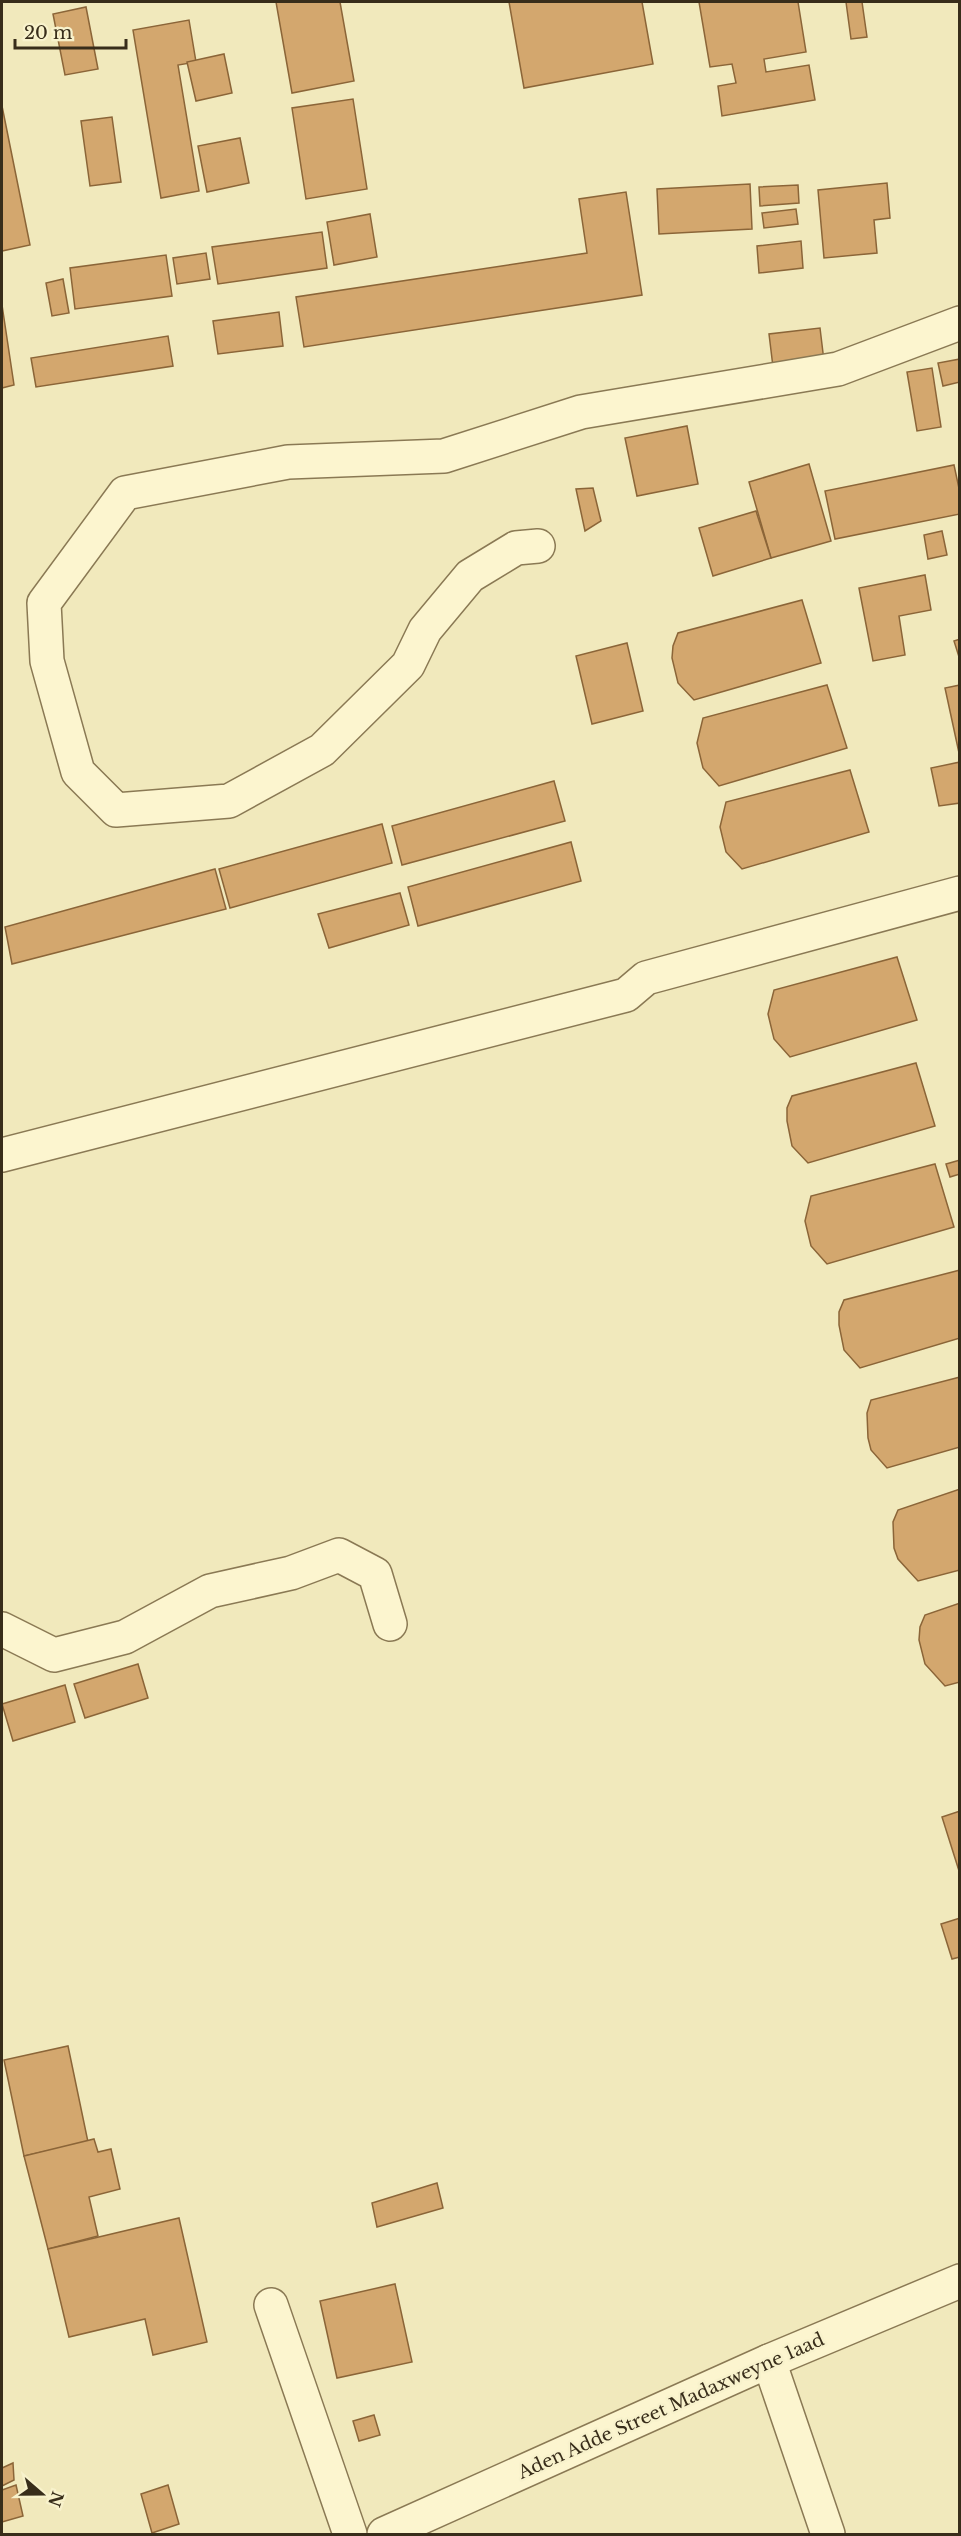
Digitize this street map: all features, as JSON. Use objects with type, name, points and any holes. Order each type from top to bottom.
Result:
[{"type":"street","points":[[538,546],[516,548],[470,576],[425,630],[408,664],[322,750],[229,801],[116,810],[78,772],[47,661],[44,603],[125,493],[288,462],[444,456],[581,412],[838,369],[960,323]]},
{"type":"street","points":[[2,1155],[626,995],[646,978],[960,893]]},
{"type":"street","points":[[2,1629],[54,1655],[125,1637],[210,1591],[291,1573],[339,1555],[375,1574],[390,1624]]},
{"type":"street","name":"Aden Adde Street Madaxweyne 1aad","points":[[384,2535],[769,2361],[960,2281]]},
{"type":"street","points":[[271,2305],[350,2535]]},
{"type":"street","points":[[769,2361],[828,2535]]},
{"type":"building","points":[[276,2],[340,2],[354,81],[292,93]]},
{"type":"building","points":[[509,2],[642,2],[653,64],[524,88]]},
{"type":"building","points":[[699,2],[798,2],[806,52],[764,59],[766,72],[809,65],[815,100],[722,116],[718,86],[736,83],[732,64],[710,67]]},
{"type":"building","points":[[846,2],[862,2],[867,37],[851,39]]},
{"type":"building","points":[[86,7],[98,69],[65,75],[53,14]]},
{"type":"building","points":[[189,20],[196,62],[178,65],[199,191],[161,198],[133,30]]},
{"type":"building","points":[[224,54],[232,93],[196,101],[187,62]]},
{"type":"building","points":[[353,99],[367,189],[306,199],[292,108]]},
{"type":"building","points":[[2,106],[30,245],[2,251]]},
{"type":"building","points":[[112,117],[121,182],[90,186],[81,121]]},
{"type":"building","points":[[240,138],[249,183],[207,192],[198,146]]},
{"type":"building","points":[[887,183],[890,218],[874,220],[877,253],[824,258],[818,190]]},
{"type":"building","points":[[750,184],[752,229],[659,234],[657,189]]},
{"type":"building","points":[[798,185],[799,203],[760,206],[759,187]]},
{"type":"building","points":[[626,192],[642,295],[304,347],[296,297],[587,253],[579,199]]},
{"type":"building","points":[[796,209],[798,224],[764,228],[762,213]]},
{"type":"building","points":[[370,214],[377,257],[334,265],[327,222]]},
{"type":"building","points":[[322,232],[327,268],[218,284],[212,247]]},
{"type":"building","points":[[801,241],[803,268],[759,273],[757,246]]},
{"type":"building","points":[[206,253],[210,279],[177,284],[173,258]]},
{"type":"building","points":[[166,255],[172,296],[75,309],[70,268]]},
{"type":"building","points":[[63,279],[69,313],[52,316],[46,283]]},
{"type":"building","points":[[2,305],[14,385],[2,388]]},
{"type":"building","points":[[279,312],[283,346],[218,354],[213,321]]},
{"type":"building","points":[[820,328],[824,361],[773,367],[769,334]]},
{"type":"building","points":[[168,336],[173,366],[36,387],[31,358]]},
{"type":"building","points":[[960,359],[960,382],[943,386],[938,363]]},
{"type":"building","points":[[932,368],[941,427],[917,431],[907,372]]},
{"type":"building","points":[[687,426],[698,484],[637,496],[625,438]]},
{"type":"building","points":[[809,464],[831,541],[771,558],[749,482]]},
{"type":"building","points":[[954,465],[960,493],[960,514],[835,539],[825,491]]},
{"type":"building","points":[[593,488],[601,521],[585,531],[576,489]]},
{"type":"building","points":[[756,511],[771,558],[713,576],[699,528]]},
{"type":"building","points":[[942,531],[947,555],[928,559],[924,535]]},
{"type":"building","points":[[925,575],[931,610],[899,616],[905,655],[873,661],[859,588]]},
{"type":"building","points":[[802,600],[821,663],[694,700],[678,683],[672,658],[673,646],[678,633]]},
{"type":"building","points":[[960,639],[960,660],[954,641]]},
{"type":"building","points":[[627,643],[643,711],[592,724],[576,656]]},
{"type":"building","points":[[827,685],[847,748],[719,786],[703,768],[697,743],[703,718]]},
{"type":"building","points":[[960,685],[960,753],[959,753],[945,688]]},
{"type":"building","points":[[960,762],[960,803],[939,806],[931,768]]},
{"type":"building","points":[[850,770],[869,832],[742,869],[726,852],[720,827],[726,802]]},
{"type":"building","points":[[554,781],[565,821],[402,865],[392,826]]},
{"type":"building","points":[[382,824],[392,863],[230,908],[219,869]]},
{"type":"building","points":[[571,842],[581,881],[418,926],[408,887]]},
{"type":"building","points":[[215,869],[226,909],[12,964],[5,927]]},
{"type":"building","points":[[400,893],[409,925],[329,948],[318,914]]},
{"type":"building","points":[[897,957],[917,1020],[790,1057],[774,1039],[768,1014],[774,990]]},
{"type":"building","points":[[916,1063],[935,1126],[808,1163],[792,1146],[787,1108],[792,1096]]},
{"type":"building","points":[[960,1160],[960,1174],[950,1177],[946,1164]]},
{"type":"building","points":[[935,1164],[954,1227],[827,1264],[811,1246],[805,1221],[811,1196]]},
{"type":"building","points":[[960,1270],[960,1338],[860,1368],[844,1350],[839,1312],[844,1300]]},
{"type":"building","points":[[960,1377],[960,1447],[887,1468],[871,1450],[868,1438],[867,1413],[871,1400]]},
{"type":"building","points":[[960,1489],[960,1570],[918,1581],[898,1559],[894,1548],[893,1522],[898,1510]]},
{"type":"building","points":[[960,1603],[960,1682],[945,1686],[925,1664],[919,1640],[920,1627],[925,1615]]},
{"type":"building","points":[[138,1664],[148,1698],[85,1718],[74,1684]]},
{"type":"building","points":[[65,1685],[75,1722],[13,1741],[2,1704]]},
{"type":"building","points":[[960,1811],[960,1874],[942,1817]]},
{"type":"building","points":[[960,1918],[960,1957],[952,1959],[941,1924]]},
{"type":"building","points":[[68,2046],[88,2142],[24,2156],[4,2060]]},
{"type":"building","points":[[94,2139],[98,2152],[111,2149],[120,2189],[89,2197],[98,2236],[48,2249],[24,2156]]},
{"type":"building","points":[[437,2183],[443,2208],[377,2227],[372,2203]]},
{"type":"building","points":[[179,2218],[207,2342],[153,2355],[145,2319],[69,2337],[48,2249]]},
{"type":"building","points":[[395,2284],[412,2362],[337,2378],[320,2301]]},
{"type":"building","points":[[374,2415],[380,2435],[359,2441],[353,2421]]},
{"type":"building","points":[[13,2463],[14,2480],[2,2486],[2,2468]]},
{"type":"building","points":[[16,2485],[23,2516],[2,2522],[2,2490]]},
{"type":"building","points":[[168,2485],[179,2524],[152,2533],[141,2494]]}]
